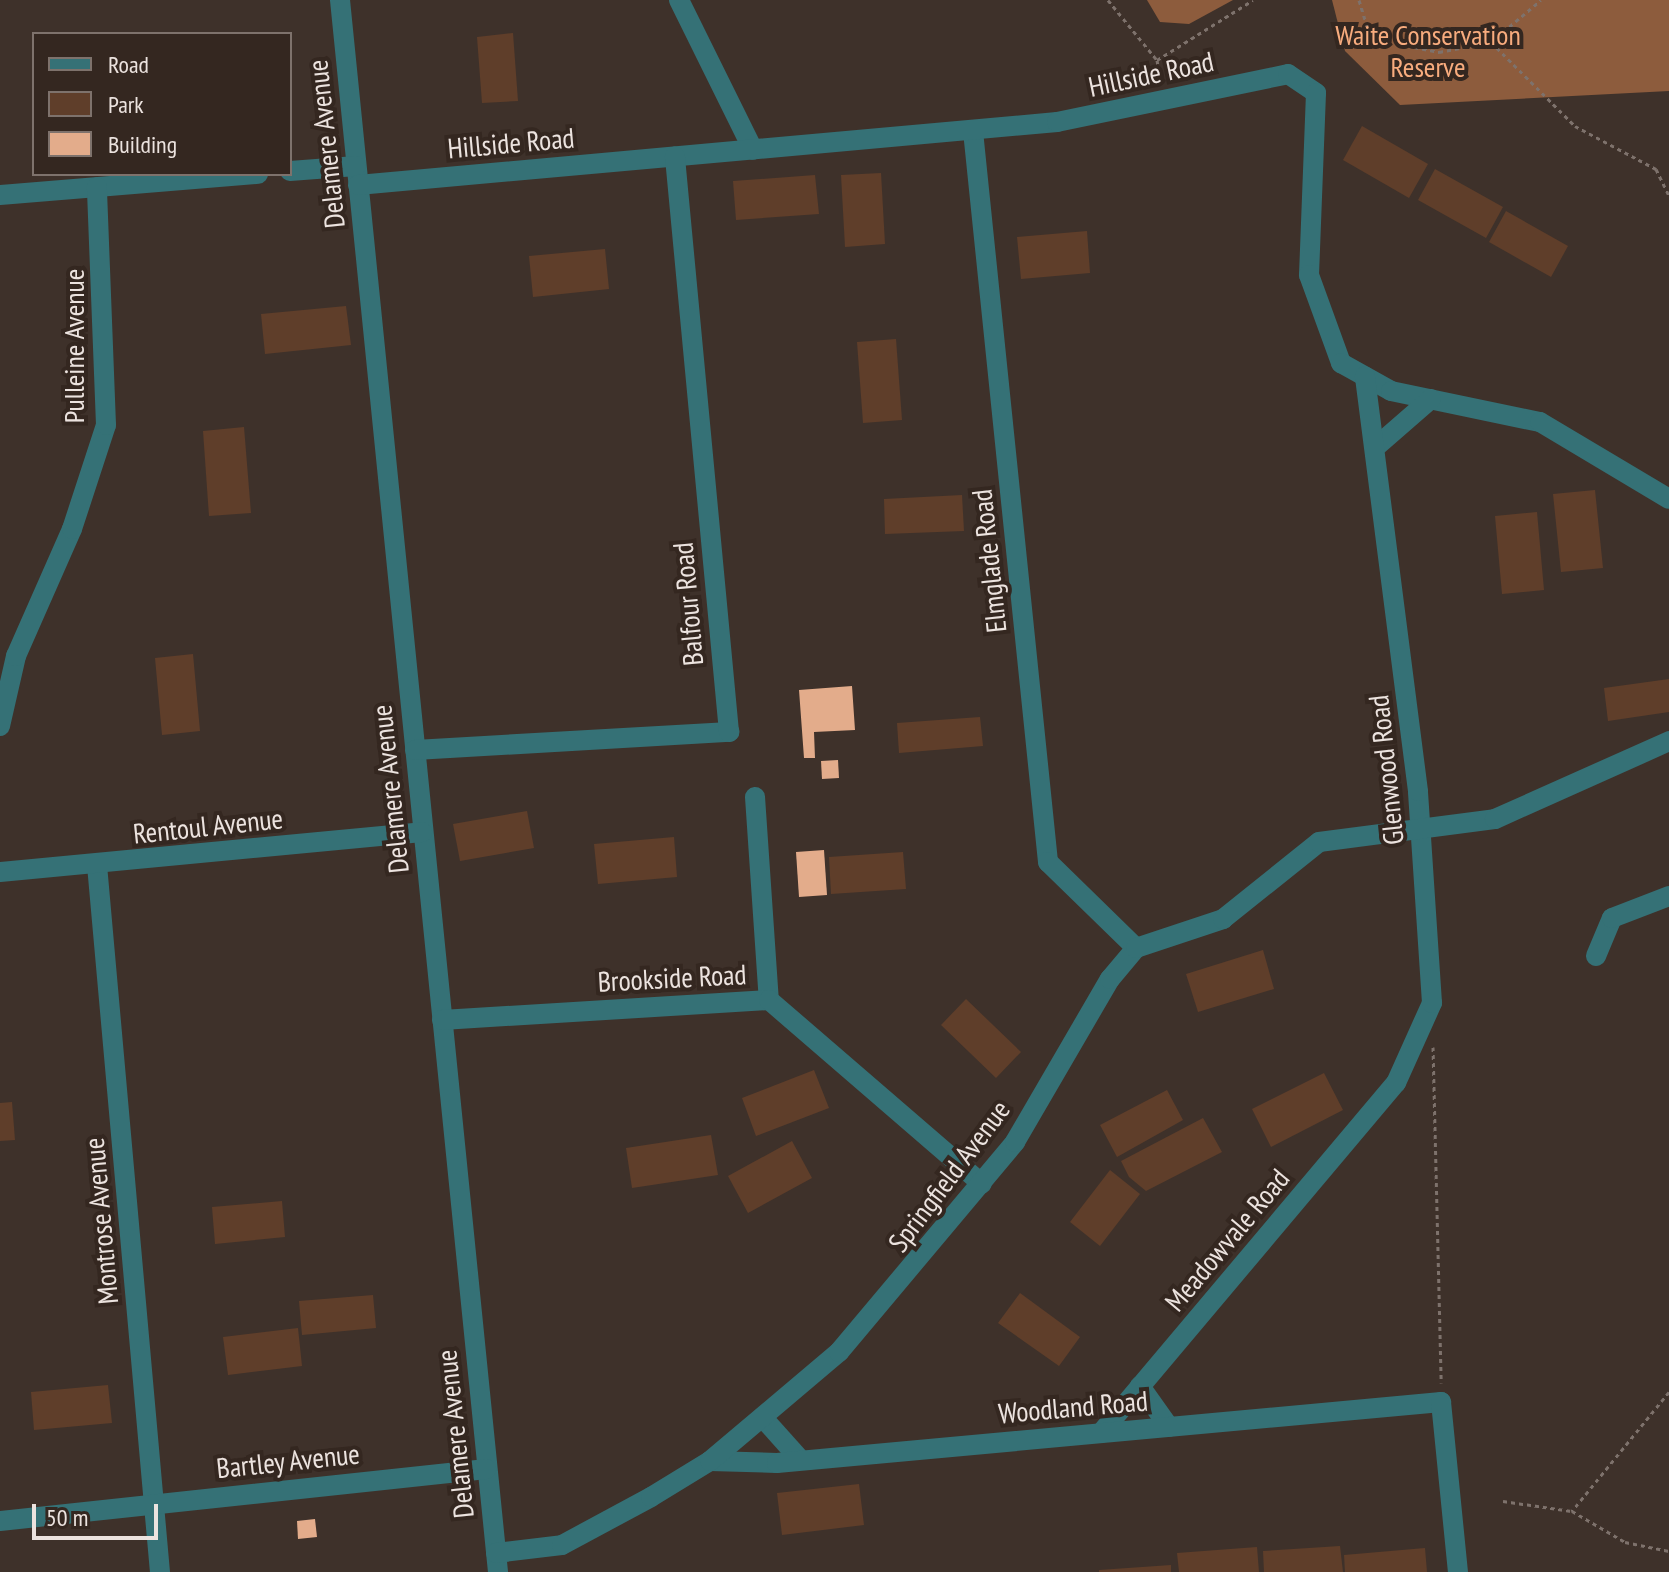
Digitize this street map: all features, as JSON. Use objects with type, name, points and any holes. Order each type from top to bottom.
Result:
[{"type":"street","name":"Delamere Avenue","points":[[340,0],[497,1563]]},
{"type":"street","points":[[679,0],[753,150]]},
{"type":"street","name":"Hillside Road","points":[[292,171],[357,176],[675,157],[973,131],[1165,99],[1288,74],[1316,93],[1309,275],[1341,363],[1365,376],[1431,399],[1540,422],[1669,499]]},
{"type":"street","name":"Elmglade Road","points":[[973,131],[1048,862],[1136,948]]},
{"type":"street","name":"Balfour Road","points":[[415,750],[729,732],[675,157]]},
{"type":"street","points":[[0,195],[233,176]]},
{"type":"street","name":"Pulleine Avenue","points":[[0,726],[16,656],[72,529],[106,425],[97,187]]},
{"type":"street","name":"Glenwood Road","points":[[1365,376],[1378,445],[1421,833],[1432,1003],[1396,1083]]},
{"type":"street","points":[[1378,445],[1431,399]]},
{"type":"street","points":[[1136,948],[1223,919],[1319,842],[1421,833],[1495,819],[1669,741]]},
{"type":"street","points":[[755,797],[769,1000]]},
{"type":"street","name":"Rentoul Avenue","points":[[0,872],[422,832]]},
{"type":"street","name":"Montrose Avenue","points":[[97,865],[160,1572]]},
{"type":"street","points":[[1596,956],[1612,918],[1669,896]]},
{"type":"street","name":"Springfield Avenue","points":[[497,1563],[562,1545],[710,1461],[763,1418],[867,1324],[982,1184],[1136,948]]},
{"type":"street","name":"Brookside Road","points":[[442,1020],[769,1000],[982,1184]]},
{"type":"street","name":"Meadowvale Road","points":[[1101,1433],[1396,1083]]},
{"type":"street","points":[[1140,1386],[1169,1427]]},
{"type":"street","points":[[1441,1402],[1458,1572]]},
{"type":"street","name":"Woodland Road","points":[[710,1461],[1101,1433],[1441,1402]]},
{"type":"street","points":[[763,1418],[798,1457]]},
{"type":"street","name":"Bartley Avenue","points":[[0,1521],[486,1469]]},
{"type":"path","points":[[1108,0],[1157,60],[1165,99]]},
{"type":"path","points":[[1157,60],[1253,0]]},
{"type":"path","points":[[1359,0],[1367,26],[1399,44],[1439,52],[1491,42],[1541,0]]},
{"type":"path","points":[[1491,42],[1575,126],[1656,169],[1669,196]]},
{"type":"path","points":[[1433,1033],[1441,1402]]},
{"type":"path","points":[[1572,1511],[1669,1392]]},
{"type":"path","points":[[1503,1501],[1572,1511],[1625,1542],[1669,1551]]},
{"type":"green space","points":[[1147,0],[1233,0],[1189,24],[1160,22]]},
{"type":"green space","name":"Waite Conservation Reserve","points":[[1332,0],[1669,0],[1669,91],[1400,105],[1345,51]]},
{"type":"green space","points":[[513,33],[518,101],[482,103],[477,37]]},
{"type":"green space","points":[[1362,126],[1428,164],[1409,198],[1343,160]]},
{"type":"green space","points":[[1435,169],[1503,207],[1486,238],[1418,200]]},
{"type":"green space","points":[[881,173],[885,244],[845,247],[841,175]]},
{"type":"green space","points":[[815,175],[819,214],[736,220],[733,181]]},
{"type":"green space","points":[[1506,211],[1568,246],[1551,277],[1489,242]]},
{"type":"green space","points":[[1087,231],[1090,273],[1021,279],[1017,237]]},
{"type":"green space","points":[[605,249],[609,289],[533,297],[529,256]]},
{"type":"green space","points":[[346,306],[351,345],[265,354],[261,314]]},
{"type":"green space","points":[[896,339],[902,420],[863,423],[857,342]]},
{"type":"green space","points":[[244,427],[251,513],[209,516],[203,431]]},
{"type":"green space","points":[[1595,490],[1603,568],[1561,572],[1553,494]]},
{"type":"green space","points":[[962,495],[964,531],[885,534],[884,499]]},
{"type":"green space","points":[[1537,512],[1544,590],[1502,594],[1495,516]]},
{"type":"green space","points":[[193,654],[200,731],[162,735],[155,658]]},
{"type":"green space","points":[[1669,679],[1669,712],[1608,721],[1604,688]]},
{"type":"green space","points":[[980,717],[983,746],[899,753],[897,723]]},
{"type":"green space","points":[[527,811],[534,848],[460,861],[453,824]]},
{"type":"green space","points":[[674,837],[677,877],[598,884],[594,844]]},
{"type":"green space","points":[[903,852],[906,889],[831,894],[829,857]]},
{"type":"green space","points":[[1263,950],[1274,989],[1198,1012],[1186,974]]},
{"type":"green space","points":[[966,999],[1021,1052],[996,1078],[941,1025]]},
{"type":"green space","points":[[814,1070],[829,1108],[756,1136],[742,1098]]},
{"type":"green space","points":[[1324,1073],[1343,1110],[1271,1147],[1252,1109]]},
{"type":"green space","points":[[1167,1090],[1183,1120],[1117,1157],[1100,1125]]},
{"type":"green space","points":[[12,1102],[15,1140],[0,1141],[0,1103]]},
{"type":"green space","points":[[1203,1118],[1222,1152],[1146,1191],[1129,1177],[1121,1161]]},
{"type":"green space","points":[[711,1135],[718,1175],[632,1188],[626,1148]]},
{"type":"green space","points":[[792,1141],[812,1178],[748,1213],[728,1176]]},
{"type":"green space","points":[[1110,1170],[1140,1194],[1100,1246],[1070,1222]]},
{"type":"green space","points":[[282,1201],[285,1237],[215,1244],[212,1207]]},
{"type":"green space","points":[[1020,1293],[1080,1337],[1059,1366],[998,1323]]},
{"type":"green space","points":[[373,1295],[376,1328],[302,1335],[299,1301]]},
{"type":"green space","points":[[298,1328],[302,1366],[228,1375],[223,1337]]},
{"type":"green space","points":[[108,1385],[112,1423],[34,1430],[31,1392]]},
{"type":"green space","points":[[859,1484],[864,1525],[782,1535],[777,1493]]},
{"type":"green space","points":[[1340,1546],[1343,1572],[1264,1572],[1263,1551]]},
{"type":"green space","points":[[1257,1547],[1259,1572],[1179,1572],[1177,1553]]},
{"type":"green space","points":[[1425,1548],[1427,1572],[1345,1572],[1344,1555]]},
{"type":"green space","points":[[1171,1565],[1171,1572],[1099,1572],[1099,1570]]},
{"type":"building","points":[[852,686],[855,730],[814,732],[815,758],[804,758],[799,690]]},
{"type":"building","points":[[838,760],[839,778],[822,779],[821,761]]},
{"type":"building","points":[[824,850],[827,895],[799,897],[796,852]]},
{"type":"building","points":[[315,1519],[317,1537],[298,1539],[297,1521]]}]
